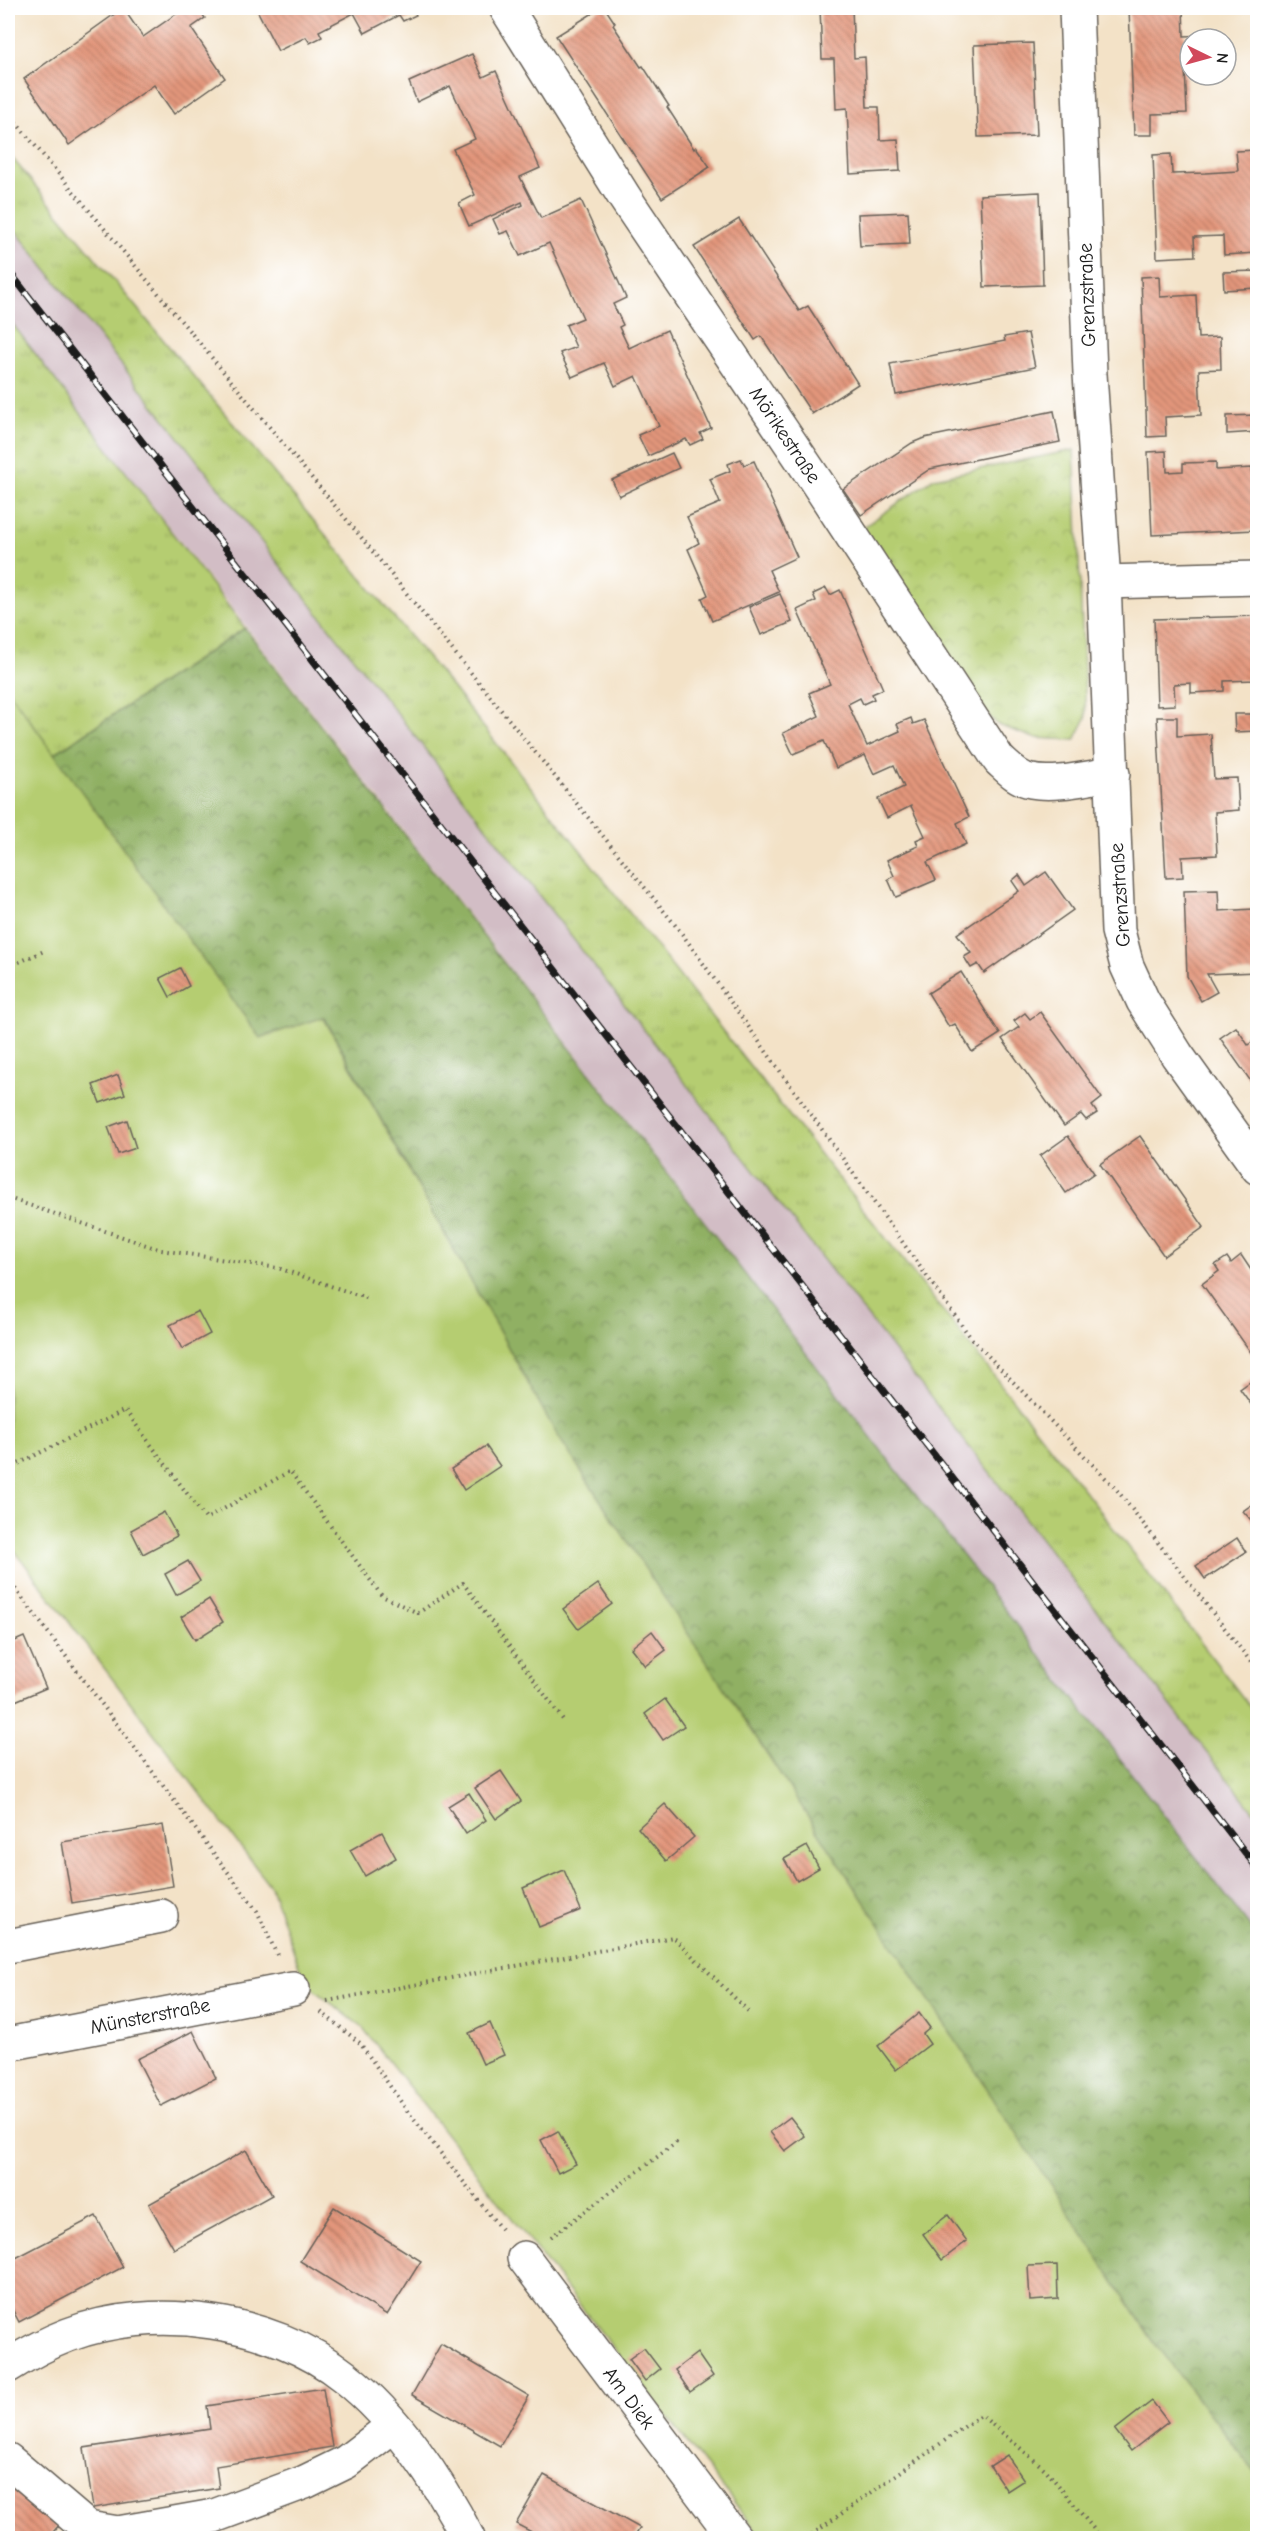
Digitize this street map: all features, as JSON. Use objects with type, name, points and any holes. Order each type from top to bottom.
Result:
[{"type":"street","name":"Mörikestraße","points":[[506,8],[625,198],[999,760],[1014,774],[1030,781],[1113,774]]},
{"type":"street","name":"Grenzstraße","points":[[1076,8],[1090,374],[1104,582],[1118,931],[1127,966],[1143,1001],[1177,1055],[1257,1168]]},
{"type":"street","points":[[1104,582],[1257,578]]},
{"type":"street","points":[[8,1946],[161,1916]]},
{"type":"street","name":"Münsterstraße","points":[[8,2044],[302,1996]]},
{"type":"street","name":"Am Diek","points":[[524,2258],[735,2538]]},
{"type":"street","points":[[8,2366],[34,2350],[70,2334],[117,2322],[160,2318],[202,2320],[255,2330],[302,2350],[345,2377],[414,2451],[447,2497],[468,2538]]},
{"type":"street","points":[[8,2460],[88,2528],[118,2534],[214,2516],[305,2482],[346,2462],[393,2426]]},
{"type":"path","points":[[8,113],[356,531],[680,931],[971,1338],[1117,1490],[1257,1671]]},
{"type":"path","points":[[8,966],[44,951]]},
{"type":"path","points":[[8,1198],[161,1250],[278,1268],[369,1299]]},
{"type":"path","points":[[8,1469],[124,1410],[206,1520],[290,1471],[382,1596],[418,1613],[463,1583],[564,1721]]},
{"type":"path","points":[[8,1579],[257,1911],[302,1996],[360,2043],[408,2112],[524,2258],[677,2142]]},
{"type":"path","points":[[302,1996],[673,1937],[748,2011]]},
{"type":"path","points":[[807,2538],[981,2415],[1046,2470],[1101,2538]]},
{"type":"shaded area","points":[[8,221],[407,726],[1257,1816],[1257,1936],[8,318]]},
{"type":"green space","points":[[8,153],[452,687],[1091,1499],[1257,1716],[1257,1816],[407,726],[8,221]]},
{"type":"green space","points":[[8,318],[245,628],[54,754],[8,690]]},
{"type":"green space","points":[[1074,450],[1086,718],[1075,740],[1034,738],[998,725],[960,688],[858,531],[934,478]]},
{"type":"green space","points":[[245,628],[1257,1936],[1257,2475],[1155,2344],[556,1433],[324,1017],[260,1038],[54,754]]},
{"type":"green space","points":[[8,690],[260,1038],[323,1017],[556,1433],[1155,2344],[1257,2475],[1257,2538],[762,2538],[363,2028],[305,1983],[271,1887],[8,1542]]},
{"type":"building","points":[[123,8],[143,37],[179,12],[177,8],[198,8],[205,18],[191,28],[225,78],[174,114],[154,85],[69,145],[24,79]]},
{"type":"building","points":[[256,8],[412,8],[416,15],[403,21],[399,15],[365,33],[354,13],[319,31],[322,37],[310,43],[306,37],[278,51]]},
{"type":"building","points":[[601,8],[605,8],[615,23],[613,25],[641,67],[643,66],[694,149],[696,147],[710,167],[662,198],[556,36]]},
{"type":"building","points":[[820,8],[852,8],[854,58],[865,57],[867,107],[879,107],[880,140],[898,139],[900,171],[850,174],[847,108],[836,109],[834,59],[822,59]]},
{"type":"building","points":[[1129,8],[1183,8],[1184,27],[1178,27],[1178,87],[1186,87],[1187,113],[1152,114],[1152,135],[1134,135]]},
{"type":"building","points":[[1033,43],[1037,135],[978,137],[974,45]]},
{"type":"building","points":[[472,54],[483,77],[496,71],[540,168],[520,177],[541,218],[581,200],[626,298],[613,304],[623,325],[619,327],[629,348],[667,330],[711,428],[700,433],[703,439],[690,445],[686,439],[648,456],[638,435],[659,426],[636,376],[615,386],[604,363],[572,377],[560,353],[576,347],[566,325],[583,318],[549,243],[520,256],[508,231],[500,234],[493,219],[523,205],[522,202],[469,226],[459,203],[475,195],[453,149],[475,139],[450,86],[417,102],[409,82]]},
{"type":"building","points":[[1257,150],[1257,253],[1224,255],[1223,236],[1194,237],[1195,256],[1157,258],[1153,155],[1171,154],[1172,174],[1205,173],[1238,171],[1236,151]]},
{"type":"building","points":[[1040,192],[1043,285],[984,287],[980,195]]},
{"type":"building","points":[[908,212],[910,244],[860,246],[858,214]]},
{"type":"building","points":[[739,219],[799,311],[808,306],[858,384],[812,414],[761,336],[755,340],[694,247]]},
{"type":"building","points":[[1257,271],[1257,288],[1224,290],[1223,272]]},
{"type":"building","points":[[1159,276],[1160,297],[1196,295],[1198,338],[1220,337],[1221,369],[1199,370],[1201,415],[1165,417],[1166,436],[1147,437],[1141,277]]},
{"type":"building","points":[[1028,333],[1035,367],[896,395],[890,364],[1005,341],[1004,337]]},
{"type":"building","points":[[1054,411],[1060,442],[930,469],[861,515],[843,489],[912,443],[924,438]]},
{"type":"building","points":[[1257,415],[1257,432],[1227,434],[1227,416]]},
{"type":"building","points":[[1166,451],[1167,472],[1183,471],[1183,463],[1216,462],[1216,470],[1252,468],[1253,488],[1257,488],[1257,528],[1255,530],[1152,535],[1148,452]]},
{"type":"building","points":[[672,453],[679,468],[619,496],[612,480]]},
{"type":"building","points":[[741,459],[744,465],[754,461],[797,557],[769,570],[779,592],[712,621],[702,598],[708,595],[688,549],[699,543],[687,517],[720,503],[710,479],[730,471],[728,464]]},
{"type":"building","points":[[826,588],[830,595],[840,590],[883,689],[872,694],[874,699],[863,704],[860,698],[848,704],[867,746],[900,731],[897,724],[911,718],[913,724],[924,720],[969,817],[957,823],[966,844],[927,862],[936,880],[896,897],[888,879],[894,876],[887,860],[918,846],[916,840],[925,836],[911,806],[887,818],[878,799],[904,787],[894,765],[874,774],[865,755],[836,768],[824,741],[793,754],[783,733],[819,716],[809,693],[830,684],[797,610],[816,601],[813,594]]},
{"type":"building","points":[[780,594],[792,622],[761,635],[749,607]]},
{"type":"building","points":[[1257,616],[1257,680],[1224,681],[1224,691],[1191,693],[1191,683],[1174,684],[1175,705],[1157,706],[1154,619]]},
{"type":"building","points":[[1234,714],[1257,714],[1257,731],[1235,732]]},
{"type":"building","points":[[1157,717],[1177,717],[1177,736],[1211,734],[1214,779],[1237,778],[1239,810],[1215,812],[1217,855],[1182,857],[1183,877],[1166,878]]},
{"type":"building","points":[[1046,872],[1073,910],[984,973],[978,964],[971,968],[964,957],[971,953],[957,934],[1019,891],[1012,881],[1019,875],[1026,886]]},
{"type":"building","points":[[1218,890],[1219,911],[1254,909],[1253,891],[1257,891],[1257,972],[1207,974],[1217,992],[1201,1001],[1187,976],[1184,891]]},
{"type":"building","points":[[180,968],[189,986],[170,997],[160,978]]},
{"type":"building","points":[[961,972],[1000,1034],[972,1052],[955,1024],[949,1027],[928,993]]},
{"type":"building","points":[[1040,1012],[1102,1098],[1092,1106],[1097,1113],[1086,1120],[1081,1114],[1064,1126],[1002,1039],[1019,1027],[1014,1021],[1025,1013],[1030,1019]]},
{"type":"building","points":[[1236,1027],[1248,1045],[1257,1038],[1257,1090],[1220,1038]]},
{"type":"building","points":[[118,1075],[125,1094],[100,1103],[93,1085]]},
{"type":"building","points":[[127,1120],[136,1148],[118,1154],[108,1127]]},
{"type":"building","points":[[1068,1136],[1094,1173],[1066,1193],[1040,1156]]},
{"type":"building","points":[[1140,1136],[1204,1227],[1164,1256],[1100,1164]]},
{"type":"building","points":[[1241,1255],[1257,1279],[1257,1361],[1202,1284],[1219,1271],[1215,1265],[1227,1257],[1231,1263]]},
{"type":"building","points":[[198,1311],[210,1334],[182,1349],[170,1325]]},
{"type":"building","points":[[1257,1377],[1257,1409],[1240,1389]]},
{"type":"building","points":[[486,1446],[500,1466],[464,1490],[451,1469]]},
{"type":"building","points":[[1257,1501],[1257,1527],[1243,1511]]},
{"type":"building","points":[[164,1512],[177,1536],[143,1554],[131,1530]]},
{"type":"building","points":[[1237,1538],[1246,1552],[1205,1579],[1196,1566]]},
{"type":"building","points":[[188,1561],[200,1581],[176,1595],[165,1574]]},
{"type":"building","points":[[598,1584],[612,1604],[578,1629],[563,1609]]},
{"type":"building","points":[[209,1599],[223,1622],[195,1640],[181,1617]]},
{"type":"building","points":[[652,1631],[666,1650],[645,1666],[631,1648]]},
{"type":"building","points":[[24,1637],[46,1688],[8,1704],[8,1644]]},
{"type":"building","points":[[665,1699],[684,1726],[663,1740],[645,1714]]},
{"type":"building","points":[[501,1771],[521,1801],[496,1819],[475,1788]]},
{"type":"building","points":[[469,1793],[486,1820],[466,1834],[448,1806]]},
{"type":"building","points":[[665,1804],[694,1837],[666,1861],[638,1828]]},
{"type":"building","points":[[163,1825],[173,1886],[72,1903],[62,1842]]},
{"type":"building","points":[[382,1832],[396,1858],[365,1876],[350,1850]]},
{"type":"building","points":[[807,1846],[819,1868],[797,1881],[784,1859]]},
{"type":"building","points":[[564,1870],[581,1910],[539,1927],[523,1888]]},
{"type":"building","points":[[919,2013],[930,2028],[923,2034],[930,2044],[896,2070],[878,2046]]},
{"type":"building","points":[[490,2023],[504,2055],[483,2064],[469,2033]]},
{"type":"building","points":[[193,2031],[216,2078],[161,2106],[137,2059]]},
{"type":"building","points":[[790,2117],[805,2136],[785,2151],[770,2132]]},
{"type":"building","points":[[558,2131],[576,2164],[558,2173],[541,2140]]},
{"type":"building","points":[[246,2150],[272,2195],[174,2249],[149,2204]]},
{"type":"building","points":[[334,2207],[421,2261],[387,2315],[300,2261]]},
{"type":"building","points":[[948,2215],[967,2241],[942,2260],[923,2234]]},
{"type":"building","points":[[96,2216],[123,2267],[19,2322],[8,2301],[8,2262]]},
{"type":"building","points":[[1057,2265],[1058,2299],[1030,2301],[1028,2266]]},
{"type":"building","points":[[441,2344],[529,2396],[500,2446],[412,2395]]},
{"type":"building","points":[[644,2348],[660,2369],[645,2381],[629,2359]]},
{"type":"building","points":[[697,2353],[713,2376],[690,2392],[675,2370]]},
{"type":"building","points":[[323,2388],[332,2447],[216,2466],[219,2488],[93,2508],[84,2448],[210,2429],[207,2406]]},
{"type":"building","points":[[1152,2401],[1168,2422],[1131,2451],[1115,2430]]},
{"type":"building","points":[[1007,2455],[1024,2480],[1007,2491],[990,2466]]},
{"type":"building","points":[[544,2475],[640,2528],[634,2538],[543,2538],[516,2524]]},
{"type":"building","points":[[8,2480],[60,2524],[48,2538],[8,2538]]},
{"type":"railway","points":[[8,270],[1258,1869]]}]
